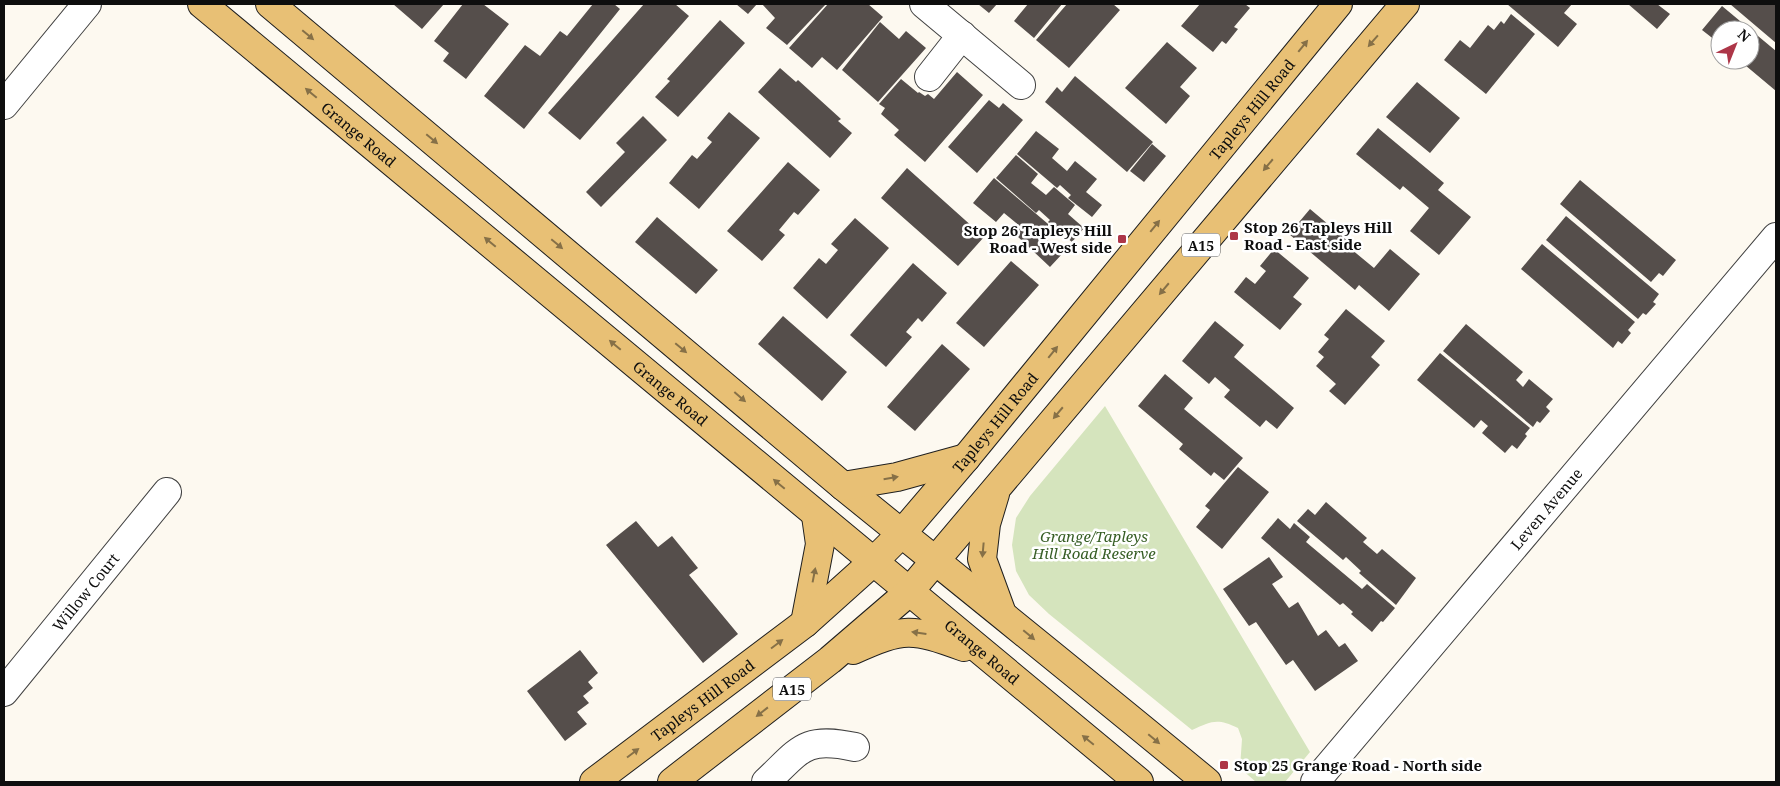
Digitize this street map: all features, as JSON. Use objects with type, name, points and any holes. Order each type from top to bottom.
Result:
[{"type":"main road","name":"Grange Road","points":[[202,4],[614,344],[908,593],[1139,782]]},
{"type":"main road","points":[[270,4],[843,486],[1001,612],[1207,782]]},
{"type":"main road","name":"Tapleys Hill Road","points":[[594,782],[805,623],[873,562],[902,533],[966,458],[1338,4]]},
{"type":"main road","name":"A15","points":[[677,781],[830,660],[908,593],[936,562],[997,485],[1405,4]]},
{"type":"main road","points":[[843,486],[897,477],[966,458]]},
{"type":"main road","points":[[997,485],[986,524],[982,559],[1001,612]]},
{"type":"main road","points":[[805,623],[820,544],[816,516]]},
{"type":"main road","points":[[830,660],[884,636],[904,632],[930,635],[982,654]]},
{"type":"street","points":[[4,105],[88,4]]},
{"type":"street","points":[[924,4],[1021,85]]},
{"type":"street","points":[[929,77],[962,35]]},
{"type":"street","name":"Leven Avenue","points":[[1315,782],[1776,237]]},
{"type":"street","name":"Willow Court","points":[[4,692],[167,492]]},
{"type":"street","points":[[766,782],[806,746],[830,742],[855,747]]},
{"type":"green space","name":"Grange/Tapleys Hill Road Reserve","points":[[1105,406],[1310,752],[1285,782],[1256,782],[1240,768],[1242,739],[1238,728],[1225,723],[1215,722],[1192,730],[1049,614],[1029,595],[1016,571],[1012,545],[1016,518],[1030,496]]},
{"type":"building","points":[[393,4],[444,4],[422,29]]},
{"type":"building","points":[[463,4],[483,4],[509,24],[466,79],[443,61],[449,53],[434,41]]},
{"type":"building","points":[[593,4],[614,4],[620,9],[524,129],[484,96],[525,45],[540,56],[560,31],[567,36]]},
{"type":"building","points":[[644,4],[675,4],[689,16],[580,140],[548,113]]},
{"type":"building","points":[[736,4],[757,4],[748,14]]},
{"type":"building","points":[[762,4],[826,4],[787,45],[766,28],[775,18]]},
{"type":"building","points":[[828,4],[868,4],[883,17],[837,70],[822,57],[812,68],[789,48]]},
{"type":"building","points":[[978,4],[997,4],[989,13]]},
{"type":"building","points":[[1028,4],[1062,4],[1034,38],[1014,21]]},
{"type":"building","points":[[1067,4],[1113,4],[1120,10],[1069,68],[1036,40]]},
{"type":"building","points":[[1200,4],[1245,4],[1250,8],[1234,27],[1238,29],[1226,44],[1222,41],[1213,52],[1181,26]]},
{"type":"building","points":[[1507,4],[1572,4],[1564,13],[1577,24],[1558,47]]},
{"type":"building","points":[[1628,4],[1657,4],[1670,14],[1657,29]]},
{"type":"building","points":[[1730,4],[1776,4],[1776,43],[1760,29],[1760,20],[1749,20]]},
{"type":"building","points":[[1722,6],[1739,20],[1710,20]]},
{"type":"building","points":[[1511,14],[1535,34],[1486,94],[1444,60],[1460,40],[1470,48],[1488,25],[1494,30],[1501,21],[1504,24]]},
{"type":"building","points":[[720,20],[745,43],[678,117],[655,97],[670,81],[667,79]]},
{"type":"building","points":[[1710,20],[1710,36],[1702,30]]},
{"type":"building","points":[[880,22],[899,39],[906,31],[926,48],[878,102],[842,70]]},
{"type":"building","points":[[1760,38],[1776,51],[1776,91],[1751,70],[1760,70]]},
{"type":"building","points":[[1167,42],[1197,68],[1180,87],[1190,96],[1166,124],[1125,88]]},
{"type":"building","points":[[780,68],[796,82],[798,80],[841,119],[838,121],[852,133],[830,158],[758,92]]},
{"type":"building","points":[[957,72],[983,95],[925,162],[894,135],[899,130],[881,114],[885,108],[879,104],[901,79],[918,93],[925,96],[928,94],[934,99]]},
{"type":"building","points":[[1075,76],[1153,142],[1127,172],[1045,102],[1057,87],[1062,92]]},
{"type":"building","points":[[1417,82],[1460,118],[1430,153],[1386,117]]},
{"type":"building","points":[[989,100],[999,108],[1003,103],[1023,120],[977,173],[948,147]]},
{"type":"building","points":[[729,112],[760,138],[699,209],[669,183],[692,155],[697,159],[712,142],[707,138]]},
{"type":"building","points":[[643,116],[667,140],[601,207],[586,192],[625,152],[616,143]]},
{"type":"building","points":[[1378,128],[1444,183],[1438,190],[1471,217],[1439,255],[1410,231],[1429,208],[1403,186],[1400,190],[1356,154]]},
{"type":"building","points":[[1036,131],[1059,149],[1052,158],[1067,171],[1075,161],[1097,179],[1086,192],[1102,205],[1092,217],[1068,198],[1071,195],[1060,185],[1057,188],[1017,154]]},
{"type":"building","points":[[1152,144],[1166,156],[1144,182],[1130,171]]},
{"type":"building","points":[[1016,155],[1038,174],[1031,183],[1046,195],[1054,187],[1075,205],[1068,214],[1084,228],[1072,242],[1048,222],[1050,220],[1039,210],[1036,213],[996,178]]},
{"type":"building","points":[[788,162],[820,190],[798,215],[794,212],[779,230],[785,235],[762,261],[727,231]]},
{"type":"building","points":[[907,168],[984,237],[958,266],[881,198]]},
{"type":"building","points":[[994,178],[1054,229],[1046,239],[1063,253],[1050,267],[1015,234],[1021,227],[1004,213],[996,222],[973,203]]},
{"type":"building","points":[[1580,180],[1676,260],[1663,276],[1659,273],[1651,282],[1560,204]]},
{"type":"building","points":[[1310,209],[1354,246],[1351,249],[1374,268],[1390,249],[1420,274],[1389,311],[1359,285],[1355,290],[1289,234]]},
{"type":"building","points":[[1566,216],[1659,294],[1653,302],[1656,304],[1646,315],[1643,313],[1638,319],[1546,240]]},
{"type":"building","points":[[657,217],[718,270],[696,294],[635,242]]},
{"type":"building","points":[[855,218],[889,248],[827,319],[793,288],[819,258],[826,264],[838,250],[831,244]]},
{"type":"building","points":[[1542,244],[1635,322],[1628,330],[1631,333],[1622,344],[1618,341],[1613,348],[1521,269]]},
{"type":"building","points":[[1274,249],[1309,278],[1293,297],[1302,304],[1280,330],[1234,292],[1246,277],[1255,284],[1266,271],[1260,266]]},
{"type":"building","points":[[1011,261],[1039,285],[984,347],[956,323]]},
{"type":"building","points":[[913,263],[947,293],[922,322],[918,318],[906,332],[912,337],[886,367],[850,335]]},
{"type":"building","points":[[1346,309],[1385,341],[1371,357],[1380,365],[1345,405],[1329,391],[1336,384],[1316,366],[1324,357],[1318,352],[1329,339],[1324,335]]},
{"type":"building","points":[[783,316],[847,372],[822,401],[758,344]]},
{"type":"building","points":[[1215,321],[1244,345],[1234,357],[1294,408],[1277,429],[1266,420],[1260,427],[1224,397],[1230,390],[1215,377],[1209,384],[1182,361]]},
{"type":"building","points":[[1466,324],[1523,372],[1516,380],[1523,387],[1529,379],[1553,399],[1546,407],[1550,411],[1540,423],[1537,421],[1533,427],[1443,351]]},
{"type":"building","points":[[942,344],[970,369],[915,431],[887,407]]},
{"type":"building","points":[[1440,353],[1530,428],[1525,434],[1527,436],[1517,449],[1512,445],[1505,453],[1482,433],[1488,426],[1481,420],[1474,428],[1417,380]]},
{"type":"building","points":[[1165,374],[1193,398],[1184,409],[1243,458],[1224,480],[1214,472],[1211,476],[1179,449],[1183,444],[1138,406]]},
{"type":"building","points":[[1238,467],[1269,492],[1222,549],[1196,527],[1210,510],[1205,506]]},
{"type":"building","points":[[1326,502],[1367,538],[1363,542],[1377,554],[1382,549],[1416,578],[1396,605],[1359,573],[1361,571],[1346,557],[1343,560],[1297,521],[1308,509],[1315,515]]},
{"type":"building","points":[[1278,518],[1290,529],[1294,523],[1310,537],[1306,542],[1362,589],[1367,584],[1395,608],[1383,622],[1381,621],[1372,632],[1351,614],[1353,612],[1343,603],[1340,605],[1261,538]]},
{"type":"building","points":[[636,521],[658,547],[672,536],[698,568],[689,575],[738,634],[703,663],[606,545]]},
{"type":"building","points":[[1269,557],[1283,577],[1272,584],[1289,608],[1298,602],[1318,636],[1326,630],[1339,647],[1345,643],[1358,661],[1315,691],[1293,660],[1286,665],[1256,622],[1249,626],[1223,589]]},
{"type":"building","points":[[580,650],[598,673],[588,682],[593,688],[583,696],[589,703],[577,712],[587,724],[565,741],[527,691]]},
{"type":"place","name":"Stop 26 Tapleys Hill Road - East side","points":[[1234,236]]},
{"type":"place","name":"Stop 26 Tapleys Hill Road - West side","points":[[1122,239]]},
{"type":"place","name":"Stop 25 Grange Road - North side","points":[[1224,765]]}]
